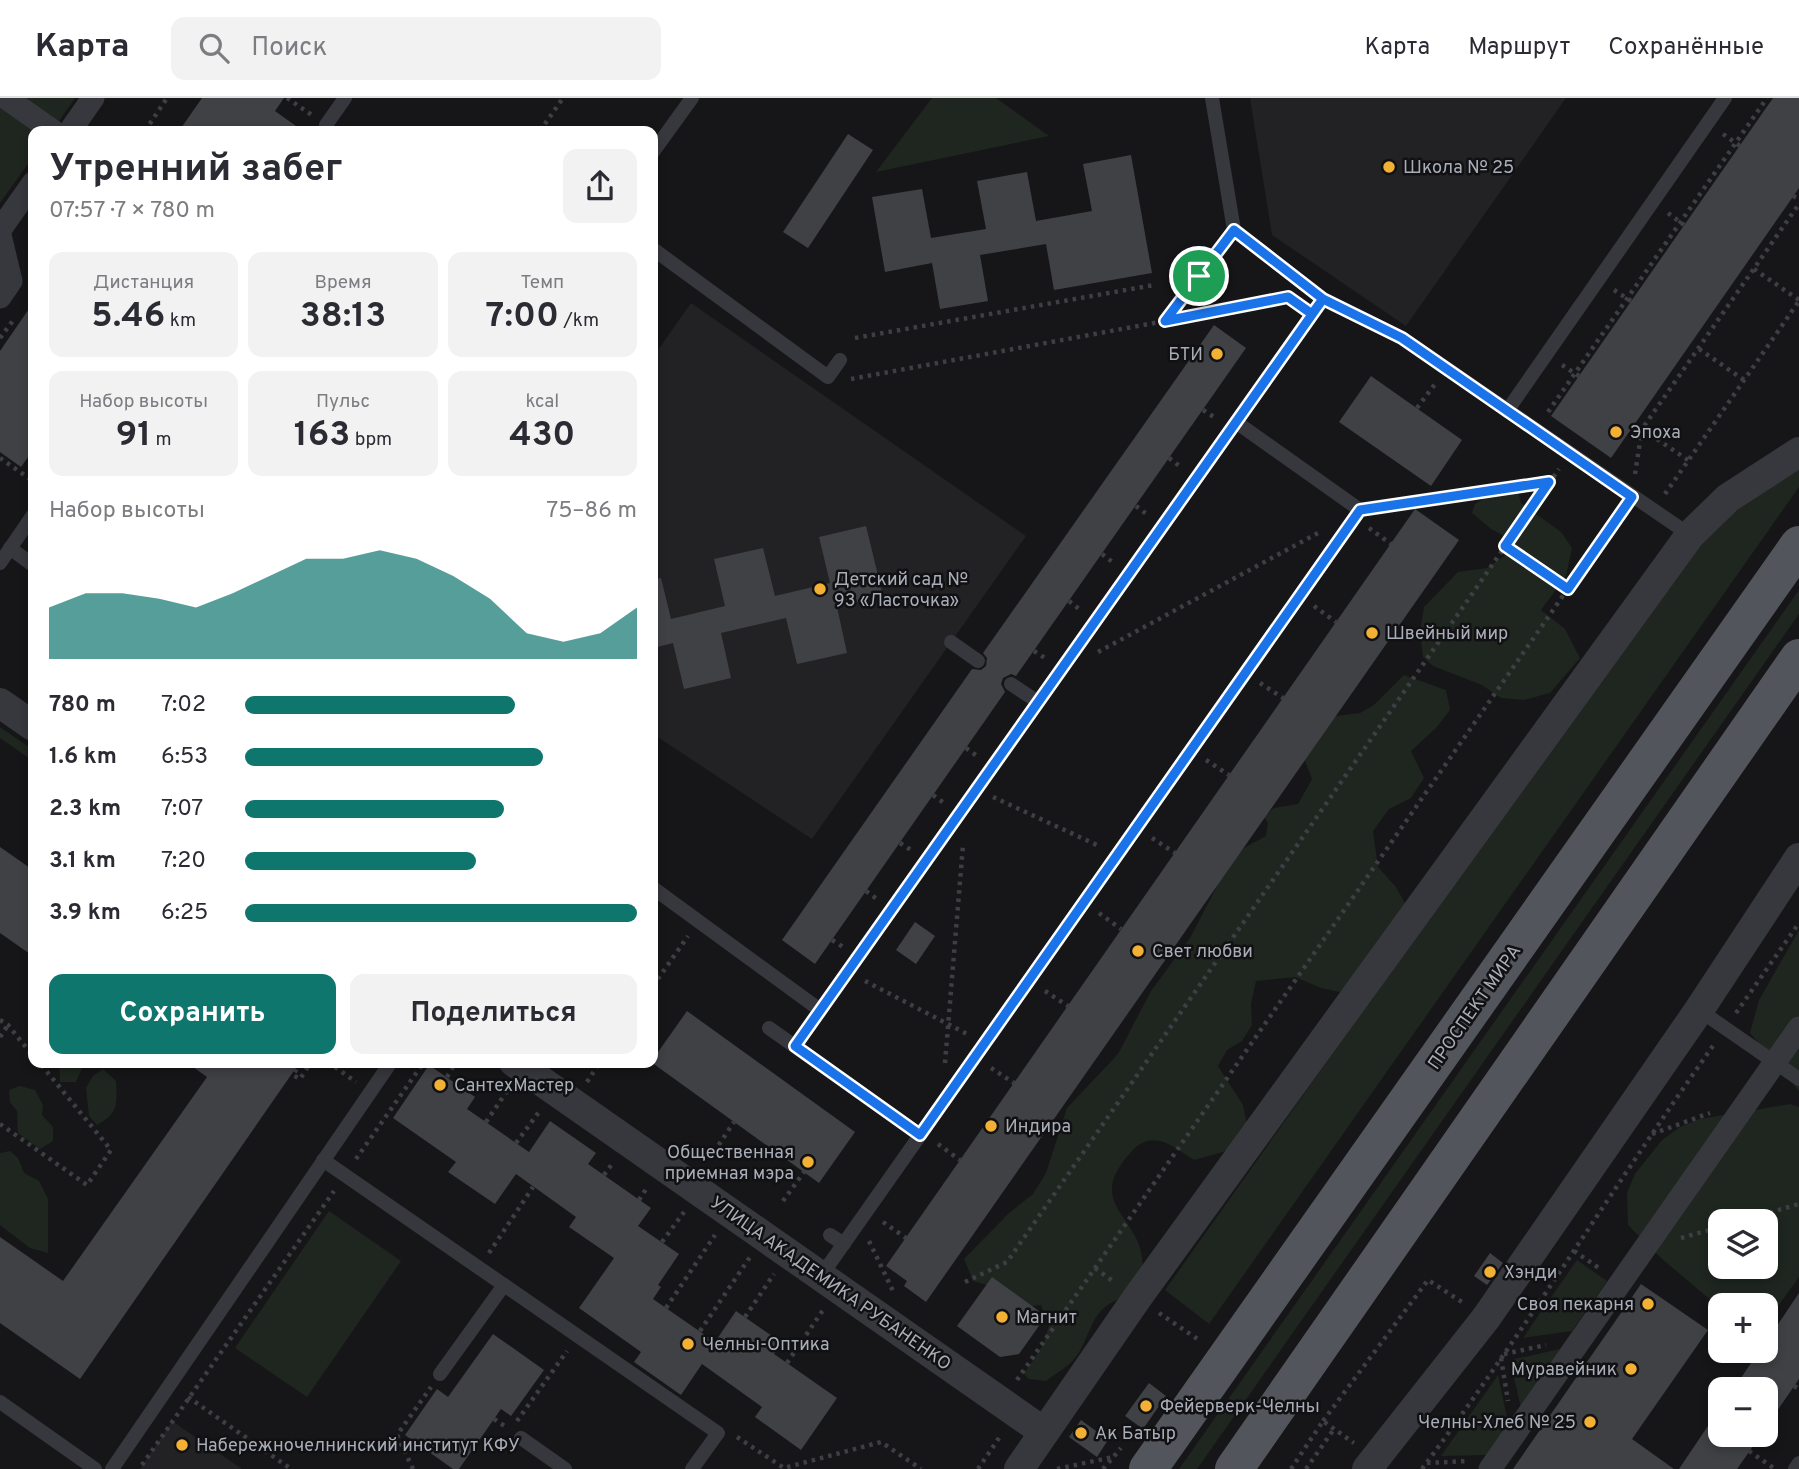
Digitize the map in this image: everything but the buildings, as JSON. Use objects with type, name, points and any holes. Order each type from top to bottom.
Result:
[{"type":"main road","name":"ПРОСПЕКТ МИРА","points":[[1148,1469],[1799,545]]},
{"type":"main road","points":[[1234,1469],[1799,658]]},
{"type":"street","points":[[6,98],[46,126]]},
{"type":"street","points":[[73,126],[93,98]]},
{"type":"street","points":[[0,297],[11,281],[0,230],[28,190]]},
{"type":"street","points":[[1019,1469],[1162,1264],[1690,535],[1728,498],[1799,452]]},
{"type":"street","points":[[0,703],[28,723]]},
{"type":"street","points":[[1367,1469],[1486,1318],[1699,1010],[1799,858]]},
{"type":"street","points":[[1493,1465],[1799,1028]]},
{"type":"street","name":"УЛИЦА АКАДЕМИКА РУБАНЕНКО","points":[[511,1075],[587,1103],[821,1276],[1044,1432]]},
{"type":"lane","points":[[328,126],[345,98]]},
{"type":"lane","points":[[1212,98],[1234,230],[1323,299],[1402,338],[1690,535]]},
{"type":"lane","points":[[1507,411],[1725,98]]},
{"type":"lane","points":[[658,144],[686,100]]},
{"type":"lane","points":[[658,254],[828,377],[840,360]]},
{"type":"lane","points":[[795,1046],[1323,299]]},
{"type":"lane","points":[[821,1276],[1360,510],[1236,422]]},
{"type":"lane","points":[[0,562],[28,522]]},
{"type":"lane","points":[[10,548],[28,561]]},
{"type":"lane","points":[[951,642],[978,661]]},
{"type":"lane","points":[[1011,684],[1038,702]]},
{"type":"lane","points":[[658,892],[820,1010]]},
{"type":"lane","points":[[1699,1010],[1799,1079]]},
{"type":"lane","points":[[769,1028],[921,1134]]},
{"type":"lane","points":[[112,1469],[387,1068]]},
{"type":"lane","points":[[323,1160],[718,1433],[692,1469]]},
{"type":"lane","points":[[830,1235],[844,1244]]},
{"type":"lane","points":[[440,1374],[504,1285]]},
{"type":"lane","points":[[0,1402],[96,1469]]},
{"type":"lane","points":[[516,1434],[565,1469]]},
{"type":"lane","points":[[1795,1469],[1799,1463]]},
{"type":"path","points":[[148,126],[167,98]]},
{"type":"path","points":[[287,98],[324,126]]},
{"type":"path","points":[[543,126],[563,98]]},
{"type":"path","points":[[1548,412],[1732,153],[1767,98]]},
{"type":"path","points":[[978,1469],[999,1438],[1012,1388],[1632,497],[1642,429],[1798,206],[1793,195]]},
{"type":"path","points":[[1165,321],[1234,230]]},
{"type":"path","points":[[1661,499],[1799,300],[1754,268]]},
{"type":"path","points":[[855,338],[1153,285]]},
{"type":"path","points":[[828,377],[835,382],[1288,297],[1312,314]]},
{"type":"path","points":[[1698,349],[1744,380]]},
{"type":"path","points":[[1417,408],[1446,368]]},
{"type":"path","points":[[1642,429],[1688,460]]},
{"type":"path","points":[[965,1282],[1007,1262],[1569,454]]},
{"type":"path","points":[[0,458],[28,478]]},
{"type":"path","points":[[1058,674],[1360,510],[1549,482]]},
{"type":"path","points":[[1505,546],[1568,589]]},
{"type":"path","points":[[1191,750],[1229,775]]},
{"type":"path","points":[[976,789],[1118,855]]},
{"type":"path","points":[[943,1103],[967,802]]},
{"type":"path","points":[[1136,828],[1175,853]]},
{"type":"path","points":[[1084,903],[1121,929]]},
{"type":"path","points":[[658,977],[698,921]]},
{"type":"path","points":[[1422,1469],[1574,1251],[1650,1135],[1799,923]]},
{"type":"path","points":[[847,972],[985,1044]]},
{"type":"path","points":[[1030,980],[1068,1006]]},
{"type":"path","points":[[0,1020],[8,1025],[28,1050]]},
{"type":"path","points":[[0,1037],[8,1025]]},
{"type":"path","points":[[976,1056],[1014,1083]]},
{"type":"path","points":[[0,1124],[87,1185],[111,1150],[43,1068]]},
{"type":"path","points":[[297,1068],[293,1075],[300,1079],[307,1068]]},
{"type":"path","points":[[337,1068],[371,1091]]},
{"type":"path","points":[[355,1161],[420,1068]]},
{"type":"path","points":[[447,1077],[452,1068]]},
{"type":"path","points":[[486,1122],[511,1075]]},
{"type":"path","points":[[1650,1135],[1750,1098]]},
{"type":"path","points":[[516,1143],[543,1105]]},
{"type":"path","points":[[713,1152],[734,1122]]},
{"type":"path","points":[[921,1134],[960,1160]]},
{"type":"path","points":[[783,1202],[804,1172]]},
{"type":"path","points":[[639,1200],[651,1183]]},
{"type":"path","points":[[139,1469],[336,1187]]},
{"type":"path","points":[[479,1267],[533,1187]]},
{"type":"path","points":[[1778,1209],[1799,1203]]},
{"type":"path","points":[[662,1242],[686,1209]]},
{"type":"path","points":[[864,1216],[905,1238]]},
{"type":"path","points":[[864,1216],[895,1295]]},
{"type":"path","points":[[666,1308],[717,1232]]},
{"type":"path","points":[[1574,1251],[1621,1283]]},
{"type":"path","points":[[700,1331],[751,1256]]},
{"type":"path","points":[[745,1317],[775,1274]]},
{"type":"path","points":[[1323,1421],[1428,1280],[1486,1318]]},
{"type":"path","points":[[787,1363],[824,1310]]},
{"type":"path","points":[[516,1434],[577,1336]]},
{"type":"path","points":[[1502,1356],[1583,1337]]},
{"type":"path","points":[[1502,1356],[1514,1434]]},
{"type":"path","points":[[413,1469],[397,1435],[440,1374]]},
{"type":"path","points":[[170,1384],[291,1469]]},
{"type":"path","points":[[1306,1469],[1334,1429]]},
{"type":"path","points":[[733,1434],[784,1468],[881,1441],[921,1469]]},
{"type":"path","points":[[1291,1469],[1312,1438]]},
{"type":"path","points":[[1749,1451],[1775,1469]]},
{"type":"path","points":[[1057,1469],[1114,1457],[1103,1469]]},
{"type":"path","points":[[1426,1462],[1493,1465]]},
{"type":"shaded area","points":[[4,98],[75,98],[55,126],[28,126],[28,164],[0,203],[0,104]]},
{"type":"shaded area","points":[[932,98],[996,98],[1049,136],[876,172]]},
{"type":"shaded area","name":"Школа № 25","points":[[1250,98],[1566,98],[1406,326],[1272,235]]},
{"type":"shaded area","name":"Детский сад № 93 «Ласточка»","points":[[691,303],[1026,536],[812,839],[658,737],[658,350]]},
{"type":"shaded area","points":[[1799,464],[1799,487],[1209,1324],[1165,1290],[1707,526]]},
{"type":"shaded area","points":[[1505,486],[1518,491],[1521,503],[1561,532],[1572,548],[1566,576],[1541,610],[1565,629],[1580,658],[1550,693],[1524,700],[1501,698],[1482,685],[1433,666],[1423,657],[1420,632],[1424,607],[1458,572],[1487,568],[1511,551],[1506,537],[1491,529],[1472,513],[1475,504]]},
{"type":"shaded area","points":[[1799,590],[1799,614],[1197,1469],[1179,1469]]},
{"type":"shaded area","points":[[1404,675],[1446,690],[1450,710],[1436,728],[1411,751],[1424,778],[1411,798],[1389,809],[1373,831],[1378,867],[1396,887],[1408,909],[1360,983],[1340,992],[1321,988],[1295,977],[1256,981],[1251,1004],[1252,1025],[1242,1041],[1227,1050],[1218,1066],[1243,1105],[1247,1125],[1242,1139],[1223,1152],[1194,1160],[1172,1146],[1157,1141],[1141,1144],[1133,1150],[1118,1170],[1112,1187],[1114,1201],[1137,1240],[1142,1257],[1139,1284],[1100,1312],[1079,1352],[1069,1364],[1046,1381],[1029,1379],[1024,1374],[1043,1345],[1049,1326],[1041,1305],[1017,1308],[990,1286],[973,1281],[964,1259],[1009,1213],[1033,1194],[1046,1173],[1067,1108],[1118,1054],[1151,991],[1190,938],[1228,865],[1244,848],[1266,836],[1268,823],[1263,816],[1274,808],[1298,804],[1312,779],[1303,756],[1327,717],[1360,713],[1374,705]]},
{"type":"shaded area","points":[[0,727],[28,747],[28,758],[0,738]]},
{"type":"shaded area","points":[[1799,930],[1799,1091],[1750,1033],[1759,1000]]},
{"type":"shaded area","points":[[59,1068],[82,1068],[76,1082],[60,1082]]},
{"type":"shaded area","points":[[103,1069],[116,1081],[116,1102],[113,1112],[97,1125],[89,1116],[86,1088],[93,1076]]},
{"type":"shaded area","points":[[20,1086],[35,1090],[43,1105],[42,1115],[53,1127],[53,1141],[40,1149],[18,1133],[17,1111],[10,1102],[9,1090]]},
{"type":"shaded area","points":[[1790,1104],[1799,1107],[1799,1277],[1778,1306],[1778,1293],[1708,1293],[1708,1298],[1661,1258],[1628,1225],[1627,1193],[1635,1174],[1662,1140],[1680,1127],[1700,1119]]},
{"type":"shaded area","points":[[10,1151],[18,1158],[24,1173],[39,1181],[48,1199],[48,1253],[30,1248],[0,1225],[0,1153]]},
{"type":"shaded area","points":[[329,1211],[401,1261],[307,1397],[235,1348]]},
{"type":"shaded area","points":[[1577,1260],[1607,1281],[1572,1331],[1523,1338]]},
{"type":"shaded area","points":[[1560,1349],[1521,1408],[1510,1360]]},
{"type":"shaded area","points":[[1498,1375],[1509,1427],[1488,1455],[1441,1456]]},
{"type":"shaded area","name":"Набережночелнинский институт КФУ","points":[[172,1421],[242,1469],[140,1469]]},
{"type":"place","name":"Школа № 25","points":[[1389,167]]},
{"type":"place","name":"БТИ","points":[[1217,354]]},
{"type":"place","name":"Эпоха","points":[[1616,432]]},
{"type":"place","name":"Детский сад № 93 «Ласточка»","points":[[820,589]]},
{"type":"place","name":"Швейный мир","points":[[1372,633]]},
{"type":"place","name":"Свет любви","points":[[1138,951]]},
{"type":"place","name":"СантехМастер","points":[[440,1085]]},
{"type":"place","name":"Индира","points":[[991,1126]]},
{"type":"place","name":"Общественная приемная мэра","points":[[808,1162]]},
{"type":"place","name":"Хэнди","points":[[1490,1272]]},
{"type":"place","name":"Своя пекарня","points":[[1648,1304]]},
{"type":"place","name":"Магнит","points":[[1002,1317]]},
{"type":"place","name":"Челны-Оптика","points":[[688,1344]]},
{"type":"place","name":"Муравейник","points":[[1631,1369]]},
{"type":"place","name":"Фейерверк-Челны","points":[[1146,1406]]},
{"type":"place","name":"Челны-Хлеб № 25","points":[[1590,1422]]},
{"type":"place","name":"Ак Батыр","points":[[1081,1433]]},
{"type":"place","name":"Набережночелнинский институт КФУ","points":[[182,1445]]},
{"type":"route","points":[[1199,276],[1165,321],[1288,297],[1312,314],[1323,299],[1402,338],[1632,497],[1568,589],[1505,546],[1549,482],[1360,510],[920,1135],[795,1046],[1323,299],[1234,230],[1199,276]]}]
